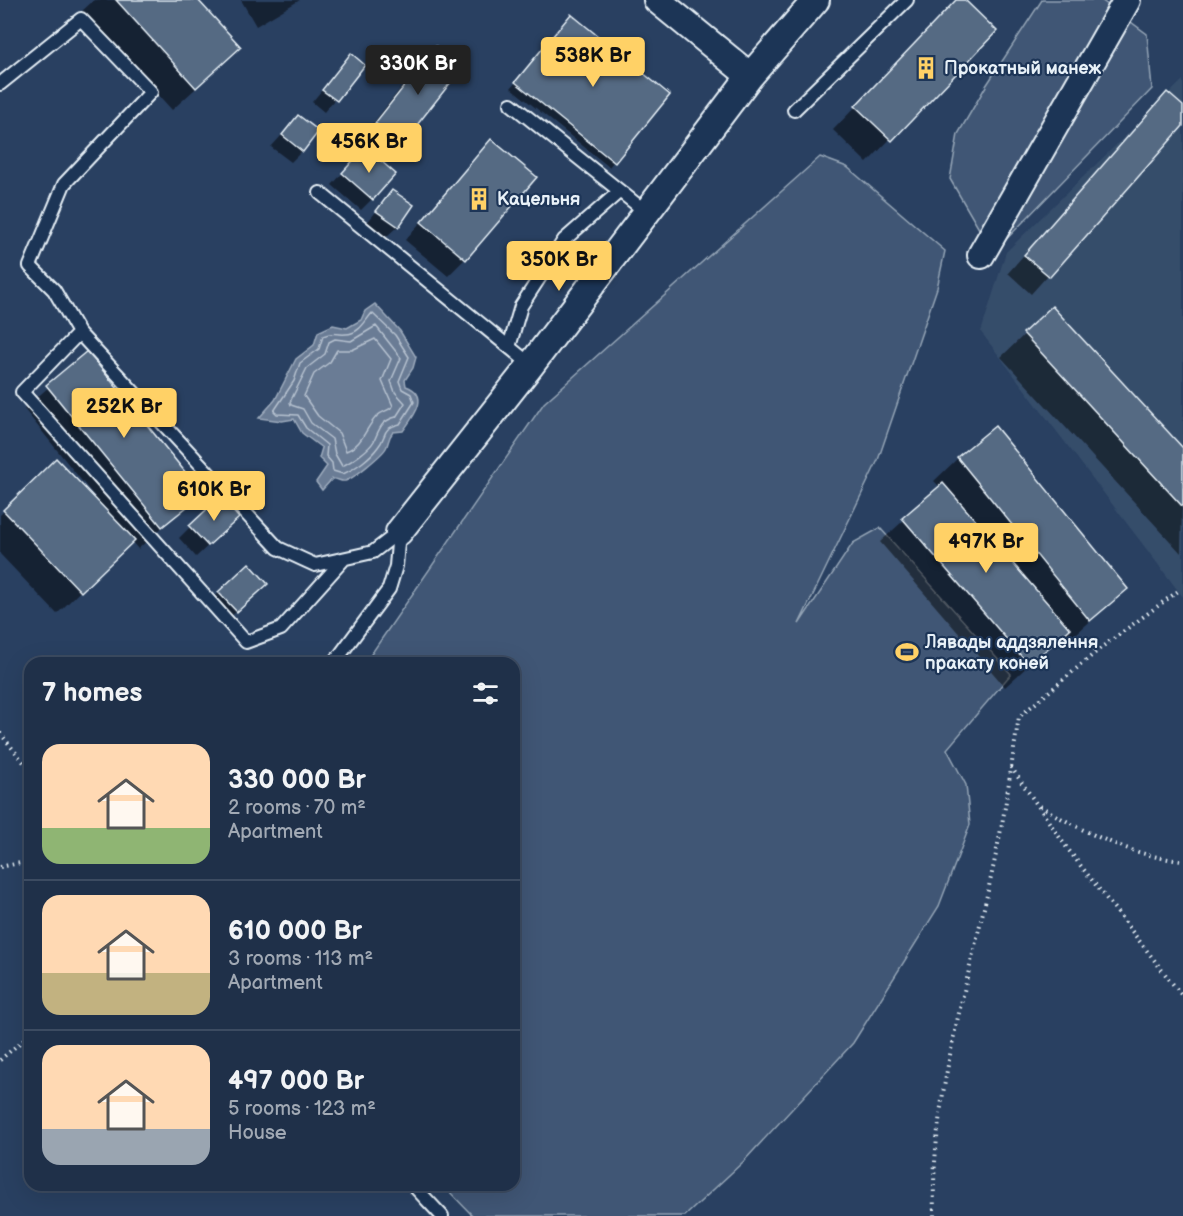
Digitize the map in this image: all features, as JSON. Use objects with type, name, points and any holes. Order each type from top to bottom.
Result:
[{"type":"street","points":[[657,0],[750,75]]},
{"type":"street","points":[[399,532],[531,365],[750,75],[816,0]]},
{"type":"street","points":[[981,255],[1127,0]]},
{"type":"lane","points":[[794,110],[907,0]]},
{"type":"lane","points":[[0,84],[81,19],[152,92],[64,184],[30,266],[54,290],[79,333],[278,548],[315,565],[373,552],[399,532]]},
{"type":"lane","points":[[511,104],[646,212]]},
{"type":"lane","points":[[509,347],[521,306],[564,240],[620,191]]},
{"type":"lane","points":[[320,193],[531,365]]},
{"type":"lane","points":[[79,333],[22,392],[246,642],[282,628],[344,558]]},
{"type":"lane","points":[[339,657],[389,590],[396,566],[399,532]]},
{"type":"lane","points":[[419,1191],[442,1216]]},
{"type":"path","points":[[934,1216],[933,1176],[942,1110],[965,980],[998,844],[1019,717],[1102,647],[1181,589]]},
{"type":"path","points":[[0,733],[24,763]]},
{"type":"path","points":[[1011,767],[1036,804],[1183,997]]},
{"type":"path","points":[[1036,804],[1086,833],[1155,858],[1183,861]]},
{"type":"path","points":[[0,867],[24,862]]},
{"type":"path","points":[[0,1060],[24,1039]]},
{"type":"shaded area","points":[[1042,0],[1101,0],[1147,34],[1152,89],[993,253],[950,179],[958,134]]},
{"type":"shaded area","points":[[1183,80],[1183,597],[981,332],[1006,252]]},
{"type":"shaded area","points":[[820,157],[847,167],[945,251],[937,288],[878,460],[799,624],[853,543],[880,528],[1011,674],[947,749],[966,785],[970,825],[939,906],[853,1043],[743,1162],[685,1216],[473,1216],[449,1191],[520,1191],[520,657],[369,657],[544,403]]},
{"type":"water","points":[[375,304],[400,331],[416,357],[413,368],[405,380],[406,386],[418,395],[418,406],[403,431],[393,432],[386,448],[373,461],[345,481],[332,479],[322,490],[316,482],[327,466],[319,458],[322,448],[302,433],[294,419],[282,421],[259,418],[275,400],[296,359],[314,345],[318,332],[333,325],[347,328],[361,320],[365,311]]},
{"type":"building","points":[[116,0],[198,0],[241,47],[196,88]]},
{"type":"building","name":"Прокатный манеж","points":[[956,0],[965,0],[997,31],[892,141],[855,106]]},
{"type":"building","points":[[571,14],[670,95],[615,163],[515,82]]},
{"type":"building","points":[[436,46],[455,61],[451,66],[459,72],[402,144],[375,123]]},
{"type":"building","points":[[351,53],[365,65],[337,101],[322,90]]},
{"type":"building","points":[[1167,92],[1183,106],[1183,126],[1050,277],[1024,255]]},
{"type":"building","points":[[298,115],[319,131],[303,152],[282,135]]},
{"type":"building","name":"Кацельня","points":[[491,139],[537,177],[466,260],[421,222]]},
{"type":"building","points":[[365,147],[396,174],[373,200],[342,173]]},
{"type":"building","points":[[392,190],[414,205],[399,227],[376,211]]},
{"type":"building","points":[[1052,306],[1183,448],[1183,507],[1023,333]]},
{"type":"building","points":[[87,351],[203,494],[162,527],[46,385]]},
{"type":"building","points":[[995,426],[1128,589],[1090,621],[957,457]]},
{"type":"building","points":[[56,458],[135,540],[81,592],[3,510]]},
{"type":"building","points":[[943,483],[1070,629],[1029,665],[902,518]]},
{"type":"building","points":[[220,497],[239,518],[208,546],[189,526]]},
{"type":"building","points":[[249,563],[268,584],[237,612],[218,592]]},
{"type":"place","name":"Прокатный манеж","points":[[926,68]]},
{"type":"place","name":"Кацельня","points":[[479,199]]},
{"type":"place","name":"Лявады аддзялення пракату коней","points":[[907,652]]}]
